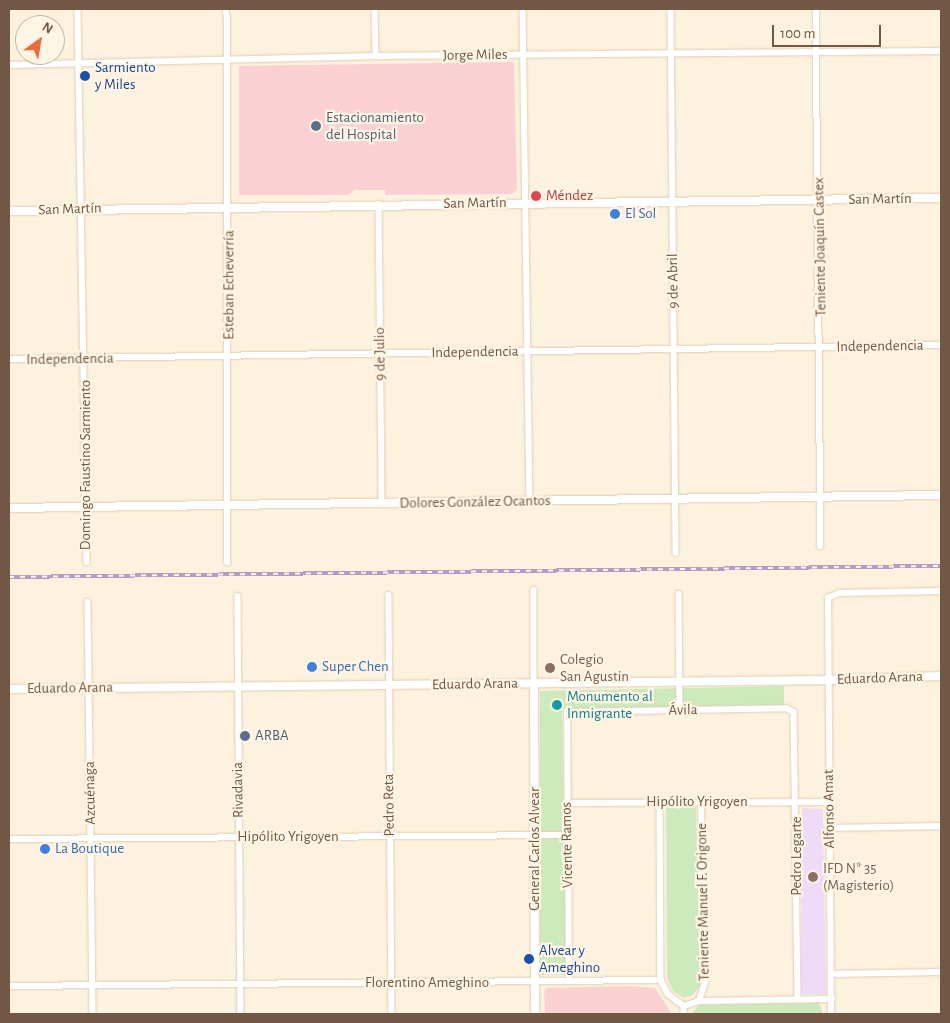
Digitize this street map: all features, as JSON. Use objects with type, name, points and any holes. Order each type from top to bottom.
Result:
[{"type":"street","name":"Domingo Faustino Sarmiento","points":[[78,9],[80,209],[85,359],[86,562]]},
{"type":"street","name":"Esteban Echeverría","points":[[227,9],[230,356],[228,562]]},
{"type":"street","points":[[376,9],[376,56]]},
{"type":"street","points":[[523,9],[530,502]]},
{"type":"street","name":"9 de Abril","points":[[671,9],[671,202],[676,553]]},
{"type":"street","name":"Teniente Joaquín Castex","points":[[816,9],[821,546]]},
{"type":"street","name":"Jorge Miles","points":[[9,65],[227,58],[941,52]]},
{"type":"street","name":"San Martín","points":[[9,211],[229,206],[941,198]]},
{"type":"street","name":"9 de Julio","points":[[379,204],[382,503]]},
{"type":"street","name":"Independencia","points":[[9,359],[941,345]]},
{"type":"street","name":"Dolores González Ocantos","points":[[9,508],[86,506],[229,507],[941,495]]},
{"type":"street","points":[[534,590],[534,683]]},
{"type":"street","name":"Alfonso Amat","points":[[832,1014],[826,604],[828,598],[838,593],[941,591]]},
{"type":"street","points":[[680,594],[680,710]]},
{"type":"street","name":"Rivadavia","points":[[238,596],[237,686],[241,1014]]},
{"type":"street","name":"Pedro Reta","points":[[389,596],[388,685],[392,1014]]},
{"type":"street","name":"Azcuénaga","points":[[88,602],[93,1014]]},
{"type":"street","name":"Eduardo Arana","points":[[9,689],[827,680],[941,676]]},
{"type":"street","name":"General Carlos Alvear","points":[[534,683],[535,1014]]},
{"type":"street","name":"Ávila","points":[[570,712],[786,708],[794,712]]},
{"type":"street","name":"Vicente Ramos","points":[[569,981],[566,714],[570,712]]},
{"type":"street","name":"Pedro Legarte","points":[[794,712],[798,999]]},
{"type":"street","name":"Teniente Manuel F. Origone","points":[[699,1001],[705,982],[701,802]]},
{"type":"street","name":"Hipólito Yrigoyen","points":[[566,803],[829,802]]},
{"type":"street","points":[[660,803],[661,980],[668,994],[684,1006]]},
{"type":"street","points":[[829,828],[941,826]]},
{"type":"street","name":"Hipólito Yrigoyen","points":[[9,839],[567,835]]},
{"type":"street","points":[[831,974],[941,972]]},
{"type":"street","name":"Florentino Ameghino","points":[[9,986],[534,983],[661,980]]},
{"type":"street","points":[[684,1006],[699,1001],[832,999]]},
{"type":"street","points":[[684,1006],[684,1014]]},
{"type":"shaded area","points":[[514,62],[517,189],[513,194],[385,195],[385,190],[355,190],[348,195],[239,195],[239,66]]},
{"type":"shaded area","name":"IFD N* 35 (Magisterio)","points":[[802,808],[823,809],[826,994],[801,994]]},
{"type":"shaded area","points":[[628,986],[655,988],[672,1014],[545,1014],[544,991],[548,988]]},
{"type":"green space","points":[[784,686],[784,705],[562,710],[566,975],[540,975],[540,691]]},
{"type":"green space","points":[[693,805],[696,808],[700,986],[693,995],[684,998],[673,991],[667,978],[666,808]]},
{"type":"green space","points":[[819,1002],[823,1014],[691,1014],[699,1005]]},
{"type":"railway","points":[[9,577],[941,566]]},
{"type":"place","name":"Sarmiento y Miles","points":[[85,76]]},
{"type":"place","name":"Estacionamiento del Hospital","points":[[316,126]]},
{"type":"place","name":"Méndez","points":[[536,196]]},
{"type":"place","name":"El Sol","points":[[615,214]]},
{"type":"place","name":"Super Chen","points":[[312,667]]},
{"type":"place","name":"Colegio San Agustin","points":[[550,668]]},
{"type":"place","name":"Monumento al Inmigrante","points":[[557,705]]},
{"type":"place","name":"ARBA","points":[[245,736]]},
{"type":"place","name":"La Boutique","points":[[45,849]]},
{"type":"place","name":"IFD N* 35 (Magisterio)","points":[[813,877]]},
{"type":"place","name":"Alvear y Ameghino","points":[[529,959]]}]
